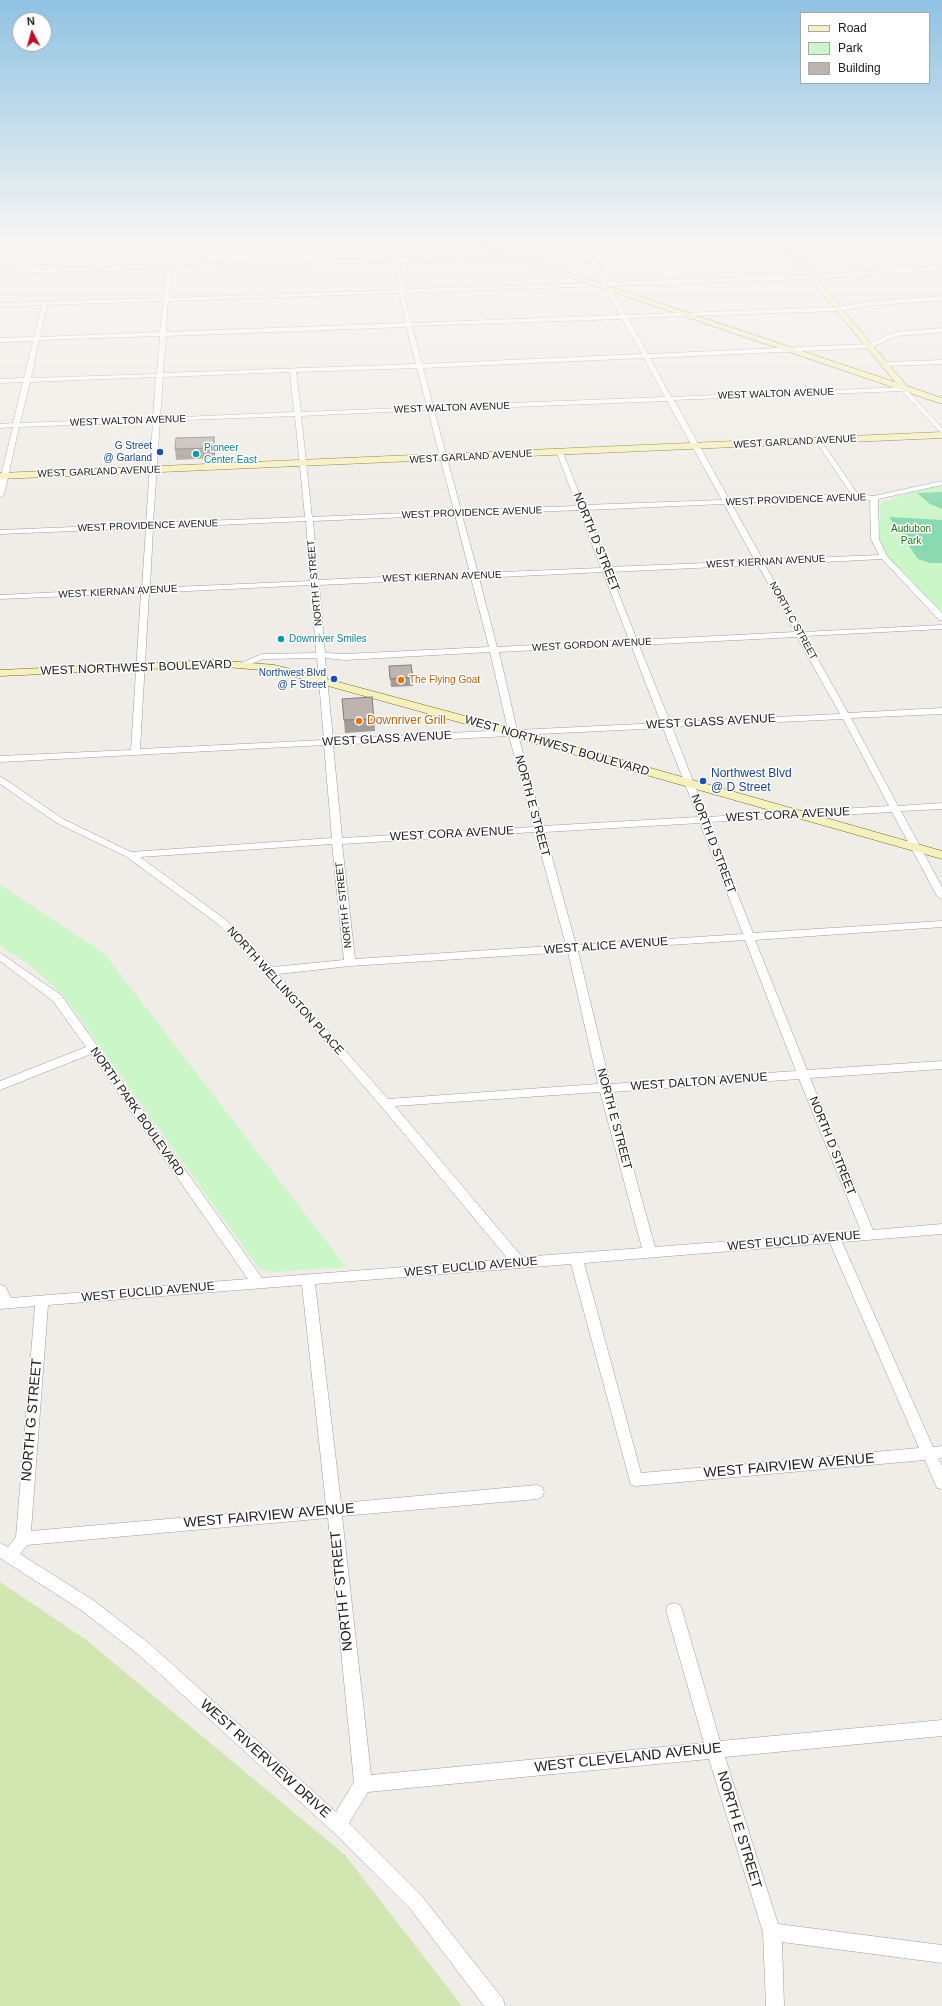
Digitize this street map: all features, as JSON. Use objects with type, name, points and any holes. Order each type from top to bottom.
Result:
[{"type":"main road","points":[[750,337],[942,402]]},
{"type":"main road","points":[[861,337],[904,389]]},
{"type":"main road","name":"WEST GARLAND AVENUE","points":[[2,476],[560,453],[942,435]]},
{"type":"main road","name":"WEST NORTHWEST BOULEVARD","points":[[0,673],[214,663],[244,664],[275,668],[513,732],[794,814],[942,855]]},
{"type":"street","points":[[0,340],[111,337]]},
{"type":"street","points":[[135,753],[162,337]]},
{"type":"street","name":"NORTH E STREET","points":[[413,337],[473,576],[494,650],[538,829],[572,948],[605,1088],[650,1252]]},
{"type":"street","name":"NORTH C STREET","points":[[636,337],[669,399],[801,634],[942,896]]},
{"type":"street","points":[[0,380],[420,366],[790,350],[869,346],[890,337]]},
{"type":"street","points":[[0,495],[2,476],[16,425],[36,339]]},
{"type":"street","points":[[884,364],[942,362]]},
{"type":"street","name":"NORTH F STREET","points":[[293,370],[309,519],[322,681],[350,963]]},
{"type":"street","points":[[904,389],[942,432]]},
{"type":"street","name":"WEST WALTON AVENUE","points":[[0,426],[904,389]]},
{"type":"street","points":[[931,398],[942,397]]},
{"type":"street","points":[[818,440],[856,496]]},
{"type":"street","name":"NORTH D STREET","points":[[560,453],[636,642],[803,1075],[869,1235]]},
{"type":"street","name":"WEST PROVIDENCE AVENUE","points":[[0,532],[856,496],[874,498],[942,483]]},
{"type":"street","points":[[874,498],[875,539],[884,557],[942,618]]},
{"type":"street","name":"WEST KIERNAN AVENUE","points":[[0,597],[884,557]]},
{"type":"street","name":"WEST GORDON AVENUE","points":[[244,664],[262,657],[309,655],[344,657],[942,627]]},
{"type":"street","name":"WEST GLASS AVENUE","points":[[0,759],[942,711]]},
{"type":"street","name":"NORTH WELLINGTON PLACE","points":[[0,780],[60,822],[130,855],[222,922],[270,971],[519,1263]]},
{"type":"street","name":"WEST CORA AVENUE","points":[[130,855],[337,841],[942,806]]},
{"type":"street","name":"WEST ALICE AVENUE","points":[[270,971],[350,963],[942,924]]},
{"type":"street","name":"NORTH PARK BOULEVARD","points":[[0,956],[57,998],[259,1284]]},
{"type":"street","points":[[0,1086],[92,1049]]},
{"type":"street","name":"WEST DALTON AVENUE","points":[[384,1103],[942,1065]]},
{"type":"street","name":"WEST EUCLID AVENUE","points":[[4,1304],[942,1229]]},
{"type":"street","points":[[834,1238],[936,1453],[942,1483]]},
{"type":"street","name":"WEST FAIRVIEW AVENUE","points":[[576,1258],[636,1480],[936,1453]]},
{"type":"street","name":"NORTH F STREET","points":[[308,1280],[322,1392],[333,1509],[363,1784]]},
{"type":"street","points":[[0,1290],[4,1304]]},
{"type":"street","name":"NORTH G STREET","points":[[22,1539],[42,1301]]},
{"type":"street","name":"WEST FAIRVIEW AVENUE","points":[[22,1539],[333,1509],[536,1492]]},
{"type":"street","points":[[5,1553],[22,1539]]},
{"type":"street","name":"WEST RIVERVIEW DRIVE","points":[[5,1553],[87,1606],[146,1650],[338,1825],[415,1901],[496,2006]]},
{"type":"street","name":"NORTH E STREET","points":[[674,1610],[714,1749],[772,1932],[775,2006]]},
{"type":"street","name":"WEST CLEVELAND AVENUE","points":[[363,1784],[942,1728]]},
{"type":"street","points":[[338,1825],[363,1784]]},
{"type":"street","points":[[772,1932],[942,1954]]},
{"type":"green space","name":"Audubon Park","points":[[942,485],[942,614],[891,561],[882,548],[880,539],[880,505],[885,501],[919,490]]},
{"type":"green space","points":[[942,492],[942,509],[930,504],[917,493]]},
{"type":"green space","points":[[889,517],[942,520],[942,563],[930,563],[918,559]]},
{"type":"green space","points":[[0,885],[106,956],[346,1267],[273,1272],[262,1270],[256,1264],[63,995],[30,965],[0,946]]},
{"type":"green space","points":[[0,1582],[85,1639],[345,1855],[462,2006],[0,2006]]},
{"type":"building","points":[[214,437],[213,448],[175,449],[176,438]]},
{"type":"building","points":[[411,665],[413,677],[390,679],[389,666]]},
{"type":"building","points":[[372,697],[374,719],[344,720],[342,699]]},
{"type":"place","name":"G Street @ Garland","points":[[160,452]]},
{"type":"place","name":"Pioneer Center East","points":[[196,454]]},
{"type":"place","name":"Downriver Smiles","points":[[281,639]]},
{"type":"place","name":"Northwest Blvd @ F Street","points":[[334,679]]},
{"type":"place","name":"The Flying Goat","points":[[401,680]]},
{"type":"place","name":"Downriver Grill","points":[[359,721]]},
{"type":"place","name":"Northwest Blvd @ D Street","points":[[703,781]]}]
